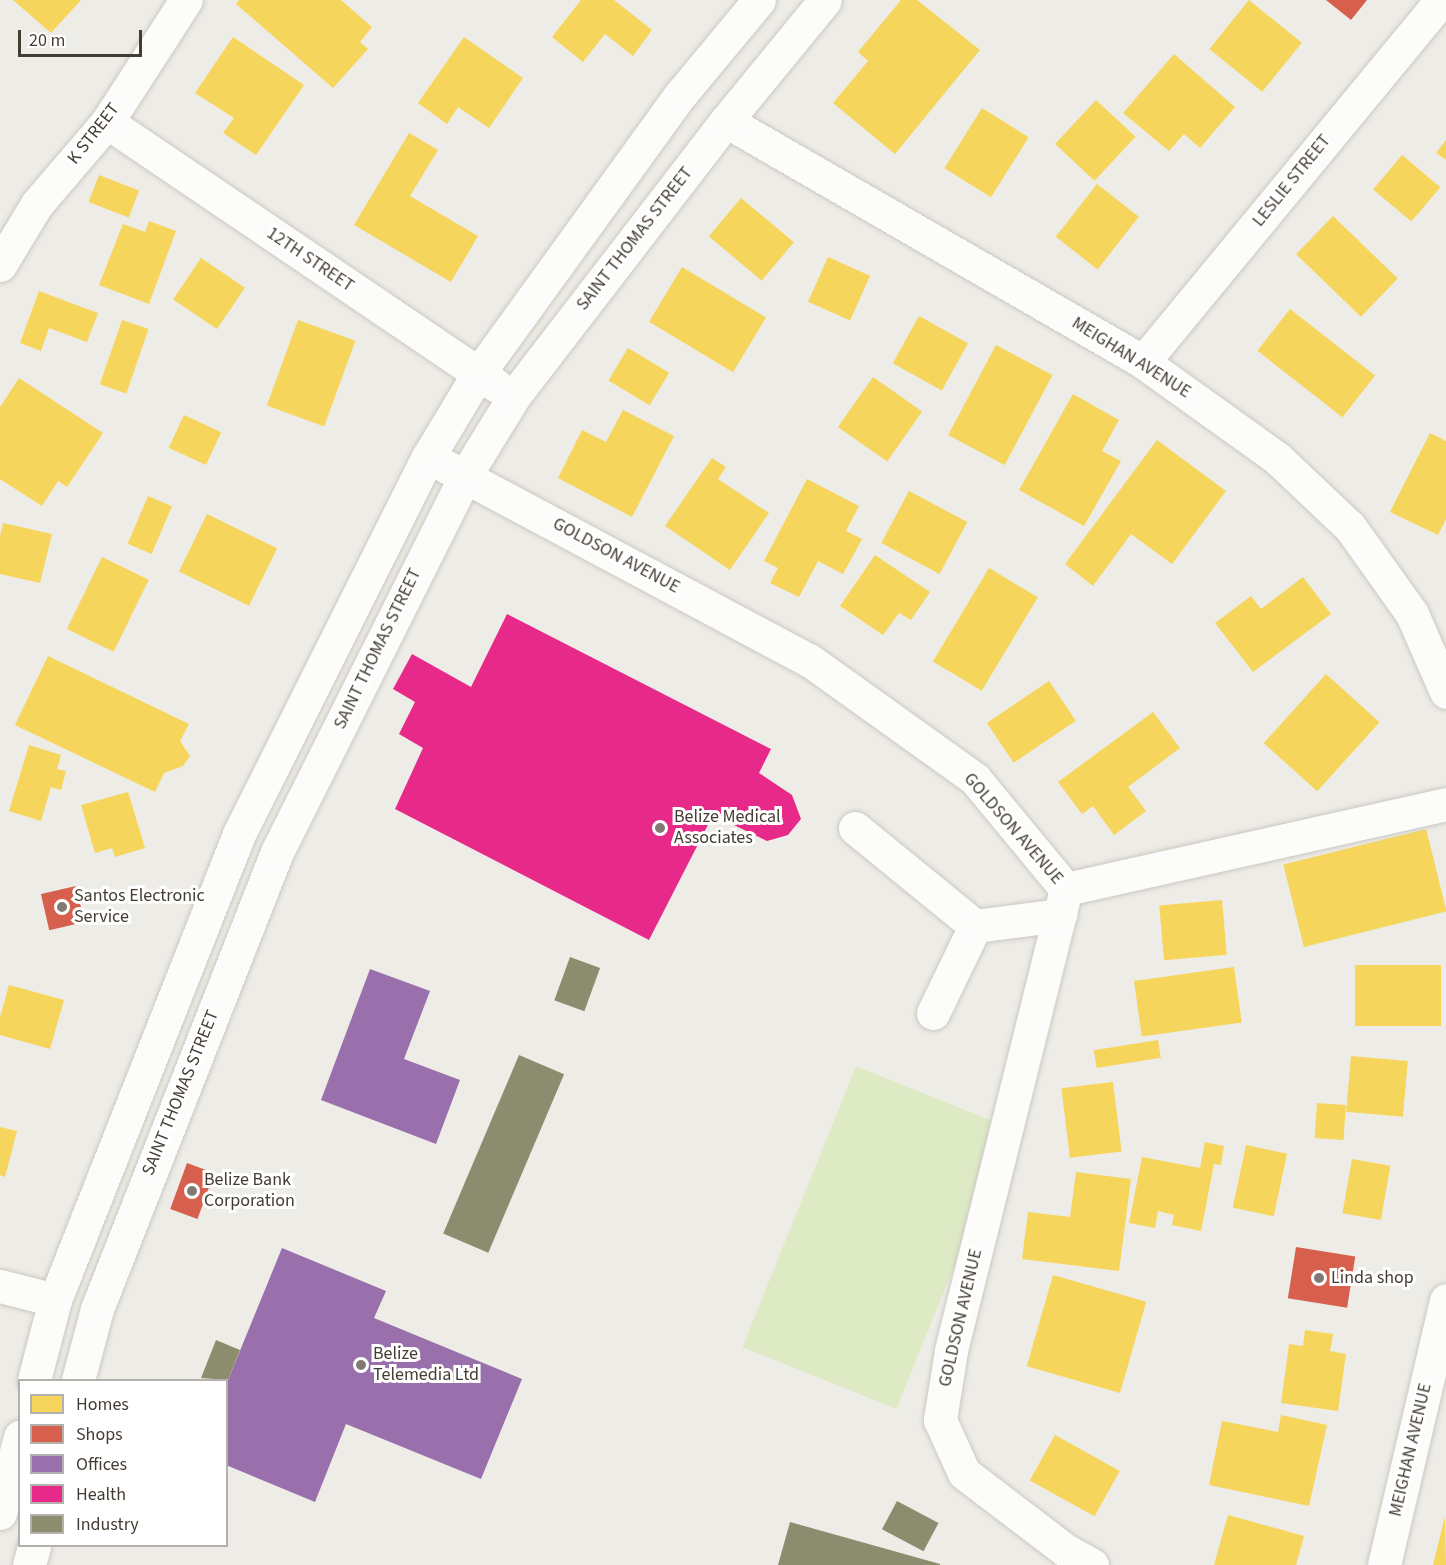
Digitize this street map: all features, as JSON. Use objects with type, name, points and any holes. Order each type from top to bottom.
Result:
[{"type":"street","name":"K STREET","points":[[0,266],[37,204],[107,122],[186,0]]},
{"type":"street","points":[[34,1379],[55,1300],[238,834],[428,457],[478,374],[681,94],[759,0]]},
{"type":"street","name":"SAINT THOMAS STREET","points":[[78,1379],[97,1309],[161,1141],[277,852],[465,476],[514,396],[726,121],[825,0]]},
{"type":"street","name":"LESLIE STREET","points":[[1143,362],[1441,0]]},
{"type":"street","name":"MEIGHAN AVENUE","points":[[726,121],[1143,362],[1277,459],[1350,527],[1412,614],[1446,692]]},
{"type":"street","name":"12TH STREET","points":[[107,122],[478,374],[514,396]]},
{"type":"street","name":"GOLDSON AVENUE","points":[[428,457],[809,660],[975,779],[1063,902],[951,1351],[940,1420],[964,1473],[1065,1550],[1092,1565]]},
{"type":"street","points":[[933,1013],[975,926],[1446,804]]},
{"type":"street","points":[[855,828],[975,926]]},
{"type":"street","points":[[123,1126],[161,1141]]},
{"type":"street","points":[[0,1286],[55,1300]]},
{"type":"street","name":"MEIGHAN AVENUE","points":[[1384,1565],[1445,1313]]},
{"type":"street","points":[[0,1513],[18,1445]]},
{"type":"street","points":[[29,1565],[34,1547]]},
{"type":"green space","points":[[856,1066],[1010,1128],[896,1409],[742,1347]]},
{"type":"building: Homes","points":[[13,0],[81,0],[51,33]]},
{"type":"building: Homes","points":[[239,0],[341,0],[372,27],[360,42],[368,49],[333,88],[236,4]]},
{"type":"building: Homes","points":[[581,0],[614,0],[652,30],[633,56],[605,34],[583,62],[552,37]]},
{"type":"building: Homes","points":[[901,0],[917,0],[980,50],[895,154],[833,103],[868,61],[858,52]]},
{"type":"building: Homes","points":[[1249,0],[1302,43],[1262,92],[1209,49]]},
{"type":"building: Homes","points":[[233,37],[304,85],[256,155],[223,133],[234,118],[195,93]]},
{"type":"building: Homes","points":[[464,37],[523,78],[489,128],[458,107],[447,124],[418,103]]},
{"type":"building: Homes","points":[[1174,54],[1235,107],[1200,148],[1184,134],[1169,151],[1123,113]]},
{"type":"building: Homes","points":[[1096,100],[1135,137],[1095,181],[1055,144]]},
{"type":"building: Homes","points":[[982,108],[1029,137],[991,197],[944,168]]},
{"type":"building: Homes","points":[[409,133],[438,150],[410,196],[478,236],[451,282],[354,225]]},
{"type":"building: Homes","points":[[1446,140],[1446,160],[1436,153]]},
{"type":"building: Homes","points":[[1402,155],[1440,187],[1411,222],[1373,189]]},
{"type":"building: Homes","points":[[99,175],[139,190],[129,217],[89,202]]},
{"type":"building: Homes","points":[[1097,184],[1139,217],[1098,269],[1056,237]]},
{"type":"building: Homes","points":[[741,198],[794,242],[762,281],[709,236]]},
{"type":"building: Homes","points":[[1333,216],[1398,279],[1361,317],[1296,254]]},
{"type":"building: Homes","points":[[149,221],[176,231],[149,304],[99,285],[123,224],[145,232]]},
{"type":"building: Homes","points":[[828,257],[870,276],[850,320],[808,302]]},
{"type":"building: Homes","points":[[201,258],[245,288],[217,329],[173,299]]},
{"type":"building: Homes","points":[[682,267],[766,317],[733,372],[649,322]]},
{"type":"building: Homes","points":[[39,291],[98,313],[87,342],[49,328],[41,351],[20,343]]},
{"type":"building: Homes","points":[[1290,309],[1375,375],[1342,417],[1257,351]]},
{"type":"building: Homes","points":[[919,316],[968,343],[942,390],[893,363]]},
{"type":"building: Homes","points":[[122,320],[148,329],[126,393],[100,384]]},
{"type":"building: Homes","points":[[298,320],[355,341],[324,426],[267,406]]},
{"type":"building: Homes","points":[[996,345],[1053,375],[1005,465],[948,435]]},
{"type":"building: Homes","points":[[628,348],[669,373],[650,405],[608,381]]},
{"type":"building: Homes","points":[[873,377],[922,411],[887,461],[838,427]]},
{"type":"building: Homes","points":[[19,378],[103,433],[67,487],[58,481],[42,506],[0,479],[0,407]]},
{"type":"building: Homes","points":[[1073,394],[1119,420],[1102,451],[1121,461],[1084,526],[1019,490]]},
{"type":"building: Homes","points":[[623,410],[674,436],[632,517],[558,478],[582,430],[606,442]]},
{"type":"building: Homes","points":[[184,415],[221,432],[206,465],[169,448]]},
{"type":"building: Homes","points":[[1430,433],[1446,441],[1446,519],[1438,535],[1390,512]]},
{"type":"building: Homes","points":[[1157,440],[1226,491],[1172,564],[1131,534],[1093,586],[1065,564]]},
{"type":"building: Homes","points":[[712,458],[726,467],[718,479],[769,513],[730,570],[665,526]]},
{"type":"building: Homes","points":[[807,479],[859,506],[846,531],[862,539],[843,574],[818,561],[799,597],[770,583],[778,568],[764,561]]},
{"type":"building: Homes","points":[[909,491],[967,522],[940,574],[881,543]]},
{"type":"building: Homes","points":[[148,496],[172,506],[152,554],[128,544]]},
{"type":"building: Homes","points":[[207,514],[277,548],[249,606],[179,572]]},
{"type":"building: Homes","points":[[3,523],[52,534],[40,583],[0,574],[0,536]]},
{"type":"building: Homes","points":[[875,555],[930,592],[911,620],[899,613],[883,635],[840,606]]},
{"type":"building: Homes","points":[[102,557],[149,580],[114,652],[67,629]]},
{"type":"building: Homes","points":[[989,568],[1038,597],[982,691],[933,661]]},
{"type":"building: Homes","points":[[1303,577],[1331,614],[1253,672],[1215,623],[1251,596],[1261,609]]},
{"type":"building: Homes","points":[[48,656],[189,724],[180,741],[190,756],[183,766],[164,773],[155,792],[15,725]]},
{"type":"building: Homes","points":[[1326,674],[1380,722],[1317,791],[1264,743]]},
{"type":"building: Homes","points":[[1049,681],[1076,721],[1014,763],[987,723]]},
{"type":"building: Homes","points":[[1153,712],[1180,748],[1128,787],[1146,811],[1114,835],[1093,806],[1082,814],[1058,782]]},
{"type":"building: Homes","points":[[29,745],[61,755],[57,769],[66,771],[61,790],[51,787],[41,821],[9,811]]},
{"type":"building: Homes","points":[[128,792],[145,848],[115,857],[112,848],[95,853],[81,805]]},
{"type":"building: Homes","points":[[1426,829],[1446,912],[1304,947],[1283,865]]},
{"type":"building: Homes","points":[[1222,900],[1227,955],[1164,960],[1159,905]]},
{"type":"building: Homes","points":[[1355,965],[1441,965],[1441,1026],[1355,1026]]},
{"type":"building: Homes","points":[[1234,967],[1242,1022],[1142,1037],[1134,981]]},
{"type":"building: Homes","points":[[9,985],[64,1000],[50,1049],[0,1035],[0,1017]]},
{"type":"building: Homes","points":[[1158,1040],[1161,1058],[1097,1068],[1094,1050]]},
{"type":"building: Homes","points":[[1351,1056],[1408,1061],[1403,1117],[1346,1112]]},
{"type":"building: Homes","points":[[1113,1082],[1122,1151],[1070,1158],[1061,1088]]},
{"type":"building: Homes","points":[[1317,1103],[1346,1105],[1343,1140],[1315,1138]]},
{"type":"building: Homes","points":[[0,1127],[17,1131],[5,1177],[0,1175]]},
{"type":"building: Homes","points":[[1205,1142],[1224,1146],[1221,1165],[1214,1164],[1201,1231],[1172,1225],[1174,1215],[1158,1211],[1155,1228],[1129,1223],[1142,1157],[1200,1168]]},
{"type":"building: Homes","points":[[1246,1145],[1287,1154],[1274,1216],[1233,1208]]},
{"type":"building: Homes","points":[[1352,1159],[1390,1166],[1381,1220],[1342,1213]]},
{"type":"building: Homes","points":[[1076,1172],[1131,1179],[1119,1271],[1022,1259],[1028,1212],[1070,1217]]},
{"type":"building: Homes","points":[[1053,1275],[1146,1302],[1120,1393],[1027,1366]]},
{"type":"building: Homes","points":[[1305,1330],[1333,1334],[1330,1351],[1346,1354],[1338,1411],[1281,1403],[1289,1344],[1303,1346]]},
{"type":"building: Homes","points":[[1281,1415],[1327,1425],[1309,1506],[1209,1485],[1222,1421],[1278,1432]]},
{"type":"building: Homes","points":[[1055,1435],[1120,1471],[1095,1516],[1030,1480]]},
{"type":"building: Homes","points":[[1228,1515],[1304,1536],[1296,1565],[1214,1565]]},
{"type":"building: Homes","points":[[1445,1516],[1446,1565],[1433,1565]]},
{"type":"building: Shops","points":[[1326,0],[1367,0],[1351,20]]},
{"type":"building: Shops","name":"Santos Electronic Service","points":[[76,886],[84,922],[49,930],[41,894]]},
{"type":"building: Shops","name":"Belize Bank Corporation","points":[[187,1163],[214,1173],[197,1219],[170,1209]]},
{"type":"building: Shops","points":[[1296,1247],[1355,1256],[1347,1308],[1288,1298]]},
{"type":"building: Offices","points":[[370,969],[430,991],[404,1059],[460,1080],[436,1144],[321,1100]]},
{"type":"building: Offices","name":"Belize Telemedia Ltd","points":[[282,1248],[386,1291],[374,1318],[522,1379],[481,1479],[346,1424],[315,1502],[228,1466],[228,1380]]},
{"type":"building: Health","points":[[507,614],[771,749],[759,773],[792,795],[801,819],[788,835],[767,841],[713,815],[649,940],[395,809],[423,748],[399,734],[415,702],[393,689],[412,654],[471,687]]},
{"type":"building: Industry","points":[[570,957],[600,968],[584,1011],[554,1000]]},
{"type":"building: Industry","points":[[519,1055],[564,1074],[488,1253],[443,1234]]},
{"type":"building: Industry","points":[[216,1340],[240,1350],[228,1380],[201,1378]]},
{"type":"building: Industry","points":[[897,1501],[938,1523],[923,1551],[882,1529]]},
{"type":"building: Industry","points":[[790,1522],[940,1564],[940,1565],[778,1565]]},
{"type":"place","name":"Belize Medical Associates","points":[[660,828]]},
{"type":"place","name":"Santos Electronic Service","points":[[62,907]]},
{"type":"place","name":"Belize Bank Corporation","points":[[192,1191]]},
{"type":"place","name":"Linda shop","points":[[1319,1278]]},
{"type":"place","name":"Belize Telemedia Ltd","points":[[361,1365]]}]
